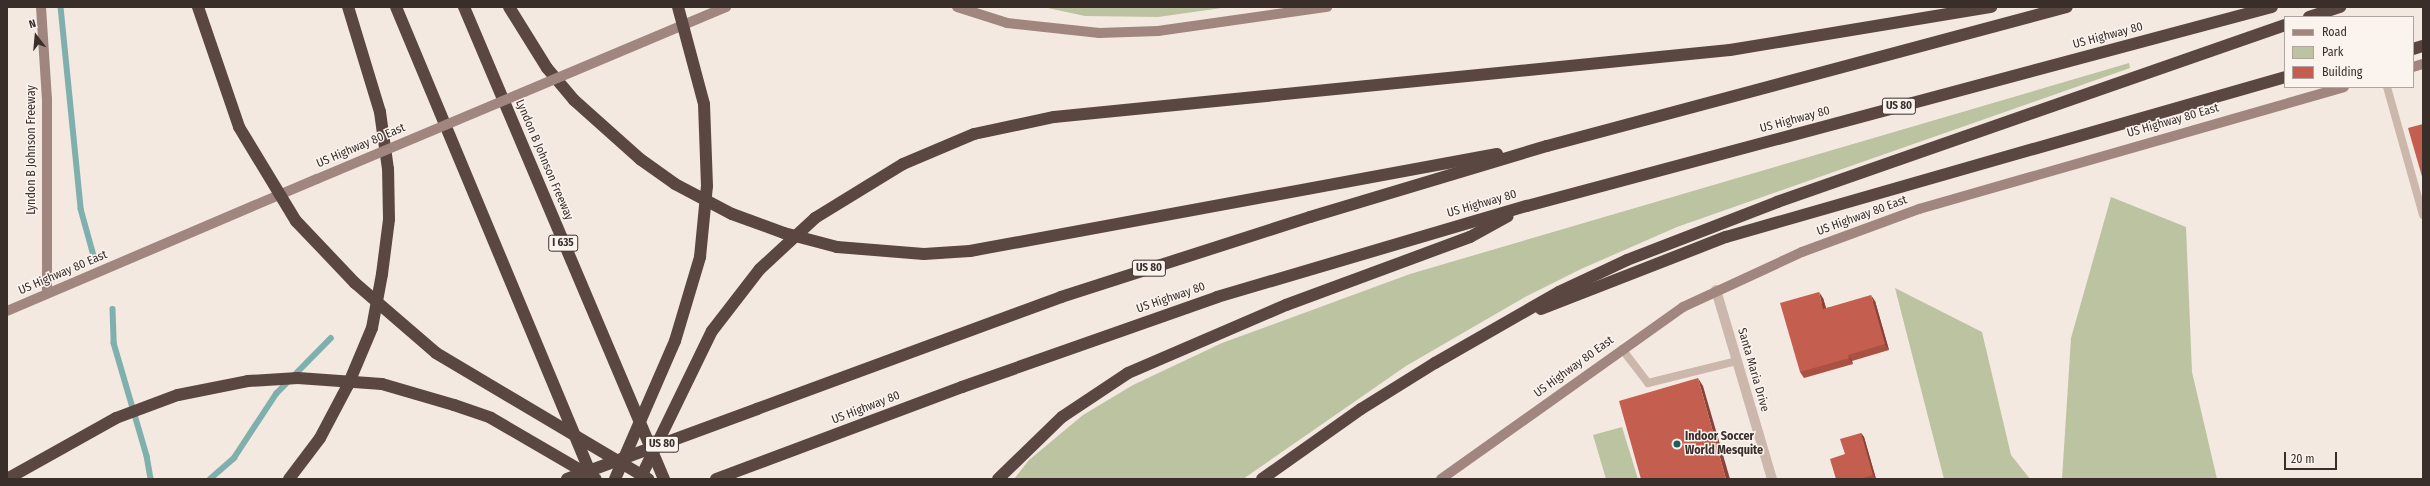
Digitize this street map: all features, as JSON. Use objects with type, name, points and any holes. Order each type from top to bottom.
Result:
[{"type":"highway","points":[[198,7],[238,127],[296,220],[355,283],[436,353],[648,479]]},
{"type":"highway","points":[[289,479],[320,438],[348,385],[372,328],[383,266],[389,219],[388,169],[380,112],[348,7]]},
{"type":"highway","points":[[396,7],[594,479]]},
{"type":"highway","name":"Lyndon B Johnson Freeway","points":[[464,7],[664,479]]},
{"type":"highway","points":[[509,7],[547,68],[570,94],[640,159],[675,184],[732,214],[784,233],[844,248],[924,254],[970,251],[1547,146]]},
{"type":"highway","points":[[616,479],[674,341],[700,257],[707,186],[704,104],[678,7]]},
{"type":"highway","points":[[640,479],[712,331],[760,269],[815,218],[903,164],[974,134],[1054,117],[1730,50],[1991,7]]},
{"type":"highway","name":"US 80","points":[[567,479],[1076,292],[1547,146],[2067,7]]},
{"type":"highway","name":"US Highway 80","points":[[716,479],[1217,297],[1527,206],[2272,7]]},
{"type":"highway","points":[[2312,16],[2340,7]]},
{"type":"highway","points":[[1262,479],[1361,409],[1591,276],[1707,227],[2284,25]]},
{"type":"highway","points":[[1524,314],[1726,237],[2284,77]]},
{"type":"highway","points":[[998,479],[1062,417],[1128,373],[1259,316],[1470,237],[1527,206]]},
{"type":"highway","points":[[7,478],[116,418],[178,395],[248,381],[298,378],[382,384],[454,405],[491,418],[594,479]]},
{"type":"main road","name":"Lyndon B Johnson Freeway","points":[[41,7],[47,99],[47,292]]},
{"type":"main road","name":"US Highway 80 East","points":[[7,311],[47,292],[726,7]]},
{"type":"main road","points":[[957,7],[1007,23],[1099,33],[1158,31],[1327,7]]},
{"type":"main road","name":"US Highway 80 East","points":[[1441,479],[1683,307],[1716,290],[1802,252],[1919,210],[2341,88]]},
{"type":"street","name":"Santa Maria Drive","points":[[1716,290],[1772,479]]},
{"type":"lane","points":[[2387,88],[2423,215]]},
{"type":"lane","points":[[1622,349],[1648,383],[1736,360]]},
{"type":"green space","points":[[1043,7],[1229,7],[1158,17],[1085,16]]},
{"type":"green space","points":[[2129,63],[2130,68],[1677,227],[1581,269],[1525,297],[1406,366],[1243,479],[1014,479],[1029,460],[1083,415],[1133,385],[1222,343],[1410,274]]},
{"type":"green space","points":[[2111,197],[2186,227],[2192,372],[2217,479],[2062,479],[2071,338]]},
{"type":"green space","points":[[1895,288],[1982,332],[2011,455],[2030,479],[1944,479]]},
{"type":"green space","points":[[1622,427],[1638,479],[1606,479],[1593,435]]},
{"type":"building","points":[[2423,124],[2423,180],[2408,128]]},
{"type":"building","points":[[1819,292],[1823,309],[1871,295],[1885,344],[1848,355],[1849,358],[1800,372],[1780,303]]},
{"type":"building","name":"Indoor Soccer World Mesquite","points":[[1698,378],[1726,479],[1641,479],[1619,401]]},
{"type":"building","points":[[1861,433],[1873,475],[1859,479],[1836,479],[1830,459],[1845,454],[1840,439]]},
{"type":"waterway","points":[[61,7],[81,209],[94,256]]},
{"type":"waterway","points":[[113,309],[114,343],[147,456],[151,479]]},
{"type":"waterway","points":[[210,479],[234,458],[276,394],[331,338]]},
{"type":"place","name":"Indoor Soccer World Mesquite","points":[[1677,444]]}]
